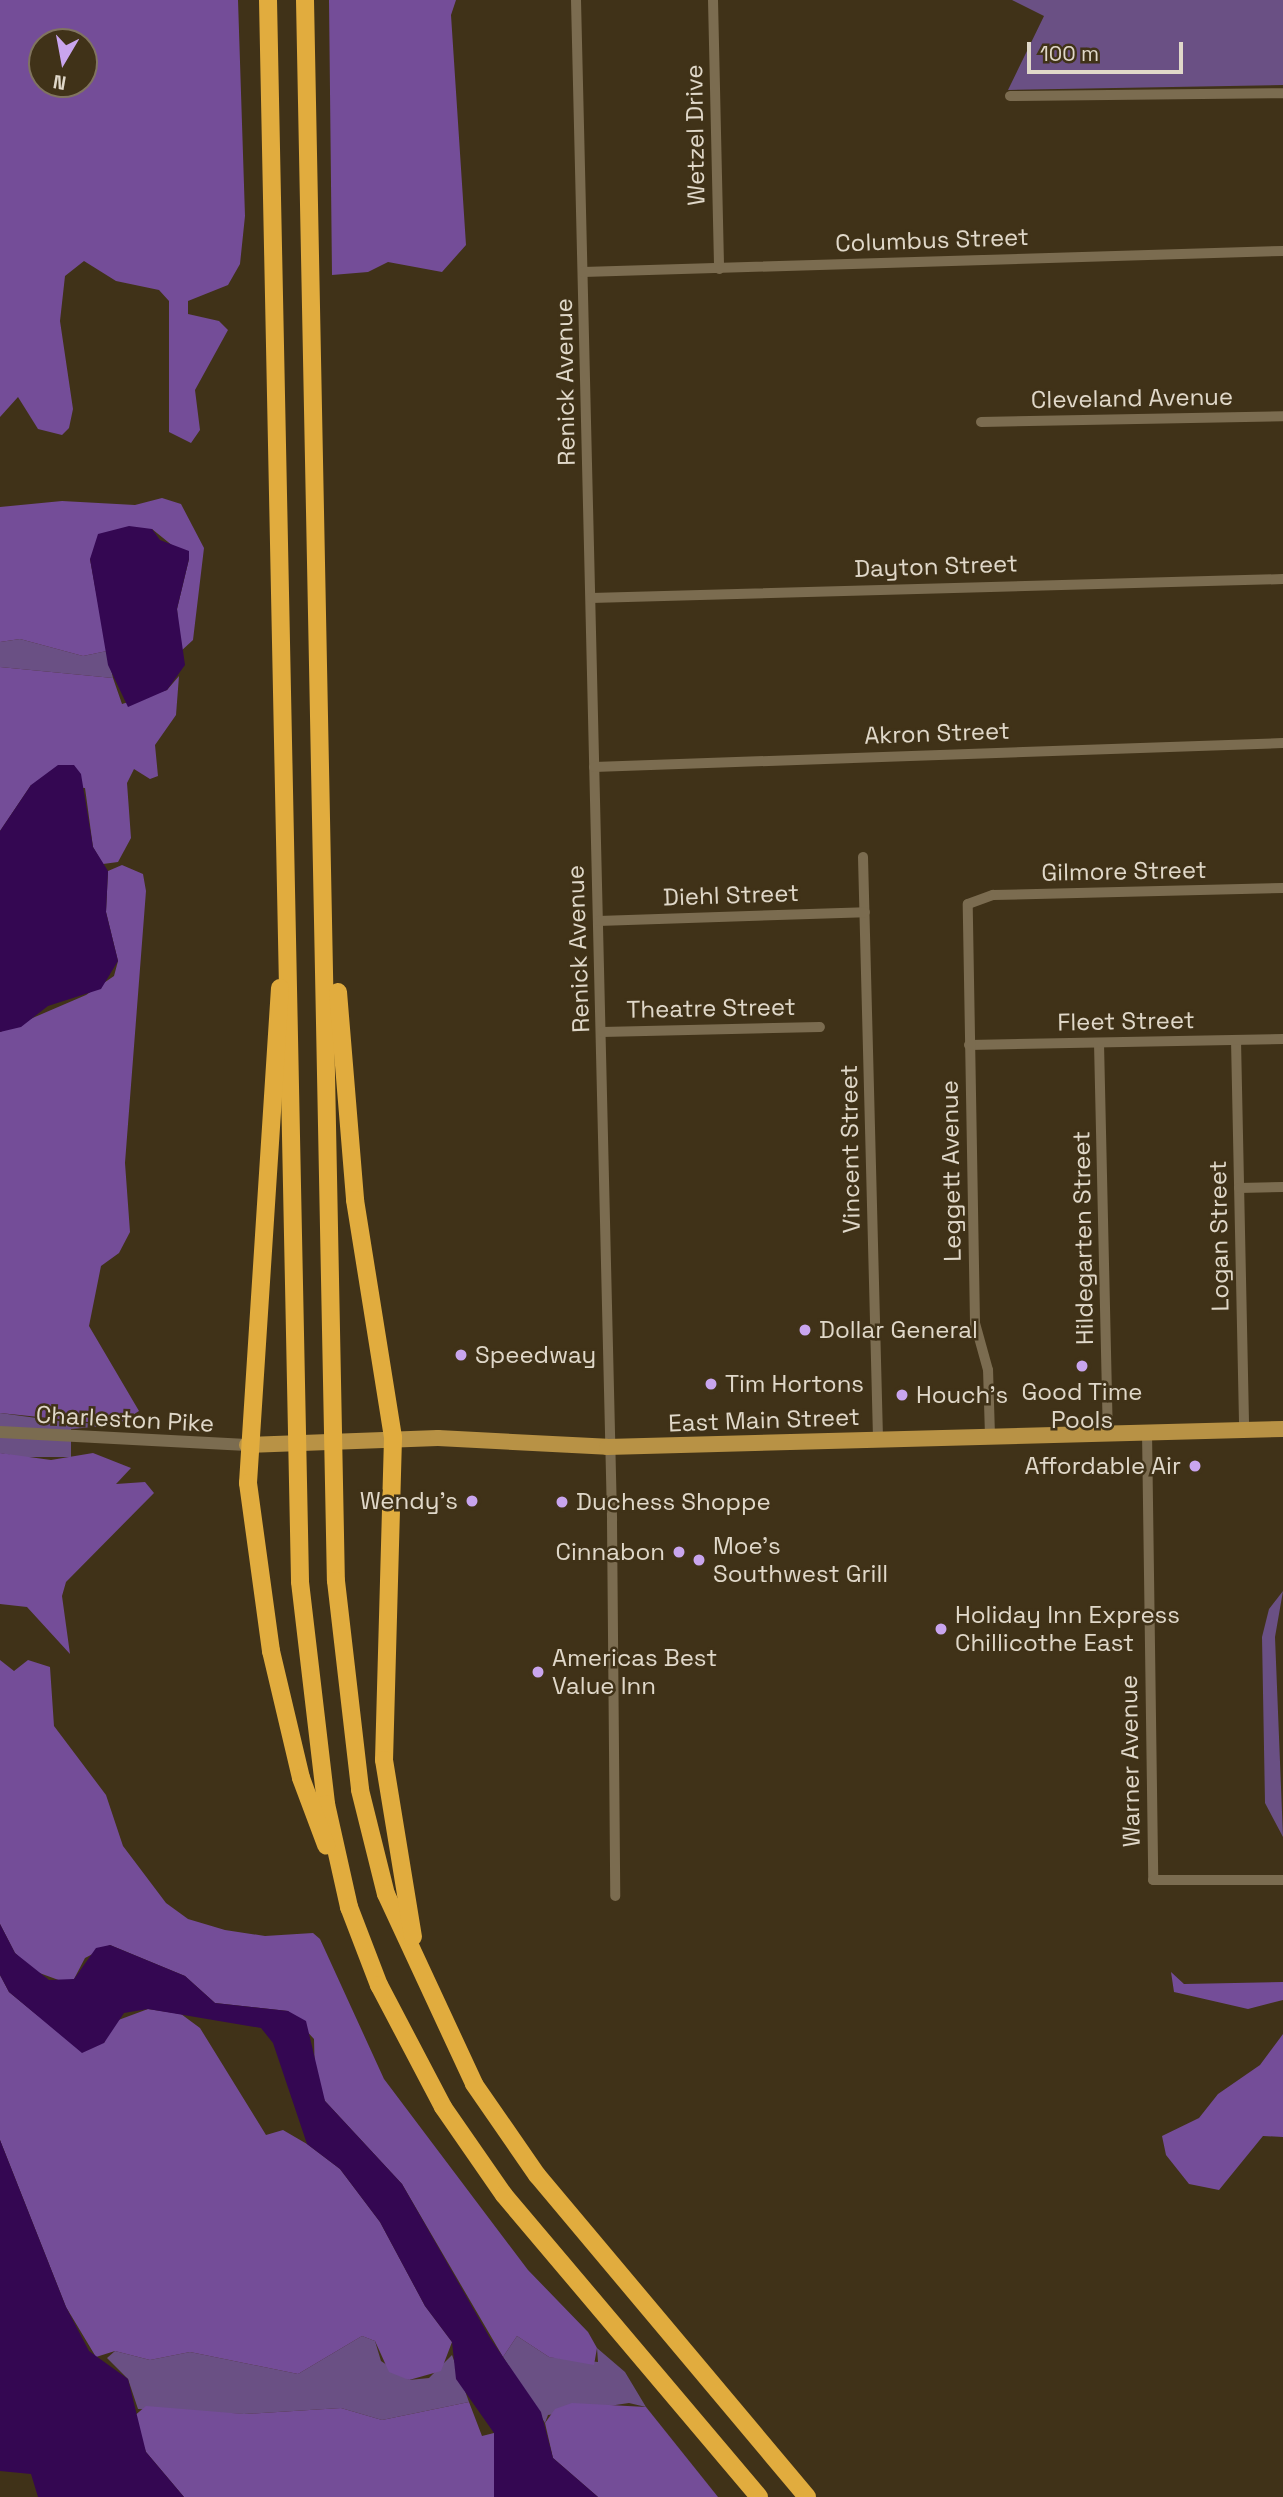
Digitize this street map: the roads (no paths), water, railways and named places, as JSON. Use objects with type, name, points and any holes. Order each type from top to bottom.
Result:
[{"type":"highway","points":[[268,0],[300,1490],[310,1693],[349,1907]]},
{"type":"highway","points":[[306,0],[326,824],[337,1486],[336,1581],[360,1790],[386,1894],[425,1985],[474,2084],[537,2175],[807,2497]]},
{"type":"highway","points":[[326,824],[355,1200],[393,1438],[384,1760],[425,1985]]},
{"type":"highway","points":[[286,844],[247,1445],[257,1584],[301,1778],[379,1985],[443,2107],[504,2195],[759,2497]]},
{"type":"main road","name":"East Main Street","points":[[247,1445],[393,1438],[607,1447],[1283,1429]]},
{"type":"street","name":"Renick Avenue","points":[[576,0],[602,1032],[615,1896]]},
{"type":"street","name":"Wetzel Drive","points":[[713,0],[719,269]]},
{"type":"street","points":[[1010,96],[1283,93]]},
{"type":"street","name":"Columbus Street","points":[[583,272],[1283,251]]},
{"type":"street","name":"Cleveland Avenue","points":[[981,422],[1283,416]]},
{"type":"street","name":"Dayton Street","points":[[591,598],[1283,579]]},
{"type":"street","name":"Akron Street","points":[[594,766],[1283,744]]},
{"type":"street","name":"Vincent Street","points":[[863,857],[878,1439]]},
{"type":"street","name":"Gilmore Street","points":[[968,904],[993,895],[1283,888]]},
{"type":"street","name":"Leggett Avenue","points":[[968,904],[975,1323],[988,1370],[990,1436]]},
{"type":"street","name":"Diehl Street","points":[[598,921],[865,912]]},
{"type":"street","name":"Theatre Street","points":[[602,1032],[820,1027]]},
{"type":"street","name":"Fleet Street","points":[[970,1045],[1283,1039]]},
{"type":"street","name":"Logan Street","points":[[1236,1040],[1244,1430]]},
{"type":"street","name":"Hildegarten Street","points":[[1099,1042],[1108,1432]]},
{"type":"street","points":[[1238,1188],[1283,1186]]},
{"type":"street","name":"Warner Avenue","points":[[1147,1431],[1153,1881],[1283,1880]]},
{"type":"street","name":"Charleston Pike","points":[[0,1433],[82,1440],[247,1445]]},
{"type":"place","name":"Dollar General","points":[[805,1330]]},
{"type":"place","name":"Speedway","points":[[461,1355]]},
{"type":"place","name":"Good Time Pools","points":[[1082,1366]]},
{"type":"place","name":"Tim Hortons","points":[[711,1384]]},
{"type":"place","name":"Houch's","points":[[902,1395]]},
{"type":"place","name":"Affordable Air","points":[[1195,1466]]},
{"type":"place","name":"Wendy's","points":[[472,1501]]},
{"type":"place","name":"Duchess Shoppe","points":[[562,1502]]},
{"type":"place","name":"Cinnabon","points":[[679,1552]]},
{"type":"place","name":"Moe's Southwest Grill","points":[[699,1560]]},
{"type":"place","name":"Holiday Inn Express Chillicothe East","points":[[941,1629]]},
{"type":"place","name":"Americas Best Value Inn","points":[[538,1672]]}]
